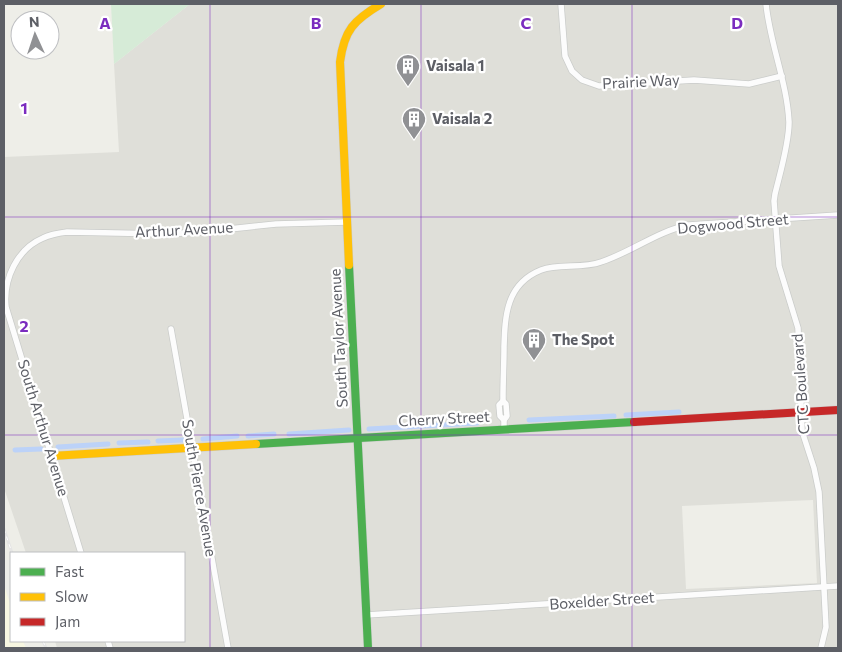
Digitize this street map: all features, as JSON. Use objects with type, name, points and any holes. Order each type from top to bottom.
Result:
[{"type":"street","name":"South Taylor Avenue","points":[[368,648],[340,62],[343,43],[350,29],[362,15],[380,4]]},
{"type":"street","name":"Prairie Way","points":[[561,4],[565,56],[572,71],[582,80],[599,86],[694,80],[749,84],[782,76]]},
{"type":"street","name":"CTC Boulevard","points":[[766,4],[771,36],[782,76],[789,125],[775,194],[776,219],[779,266],[798,328],[802,431],[814,468],[819,492],[826,627],[821,648]]},
{"type":"street","name":"Dogwood Street","points":[[504,430],[504,420],[500,416],[499,405],[503,401],[506,316],[508,303],[515,290],[527,278],[541,270],[596,264],[613,258],[670,229],[684,226],[838,215]]},
{"type":"street","name":"Arthur Avenue","points":[[27,250],[44,238],[67,232],[161,234],[276,224],[347,222]]},
{"type":"street","name":"South Arthur Avenue","points":[[27,250],[12,269],[6,290],[6,307],[81,552]]},
{"type":"street","name":"South Pierce Avenue","points":[[171,329],[228,648]]},
{"type":"street","name":"Cherry Street","points":[[51,456],[838,410]]},
{"type":"street","name":"Boxelder Street","points":[[366,615],[838,586]]},
{"type":"shaded area","points":[[111,4],[190,4],[114,64]]},
{"type":"shaded area","points":[[190,4],[838,4],[838,648],[57,648],[55,642],[185,642],[185,552],[26,552],[4,488],[4,157],[119,152],[114,64]],"holes":[[[813,500],[817,583],[686,589],[682,506]]]},
{"type":"shaded area","points":[[4,585],[10,603],[10,642],[23,642],[26,648],[4,648]]},
{"type":"waterway","points":[[626,415],[679,412]]},
{"type":"waterway","points":[[529,420],[614,416]]},
{"type":"waterway","points":[[369,429],[477,423]]},
{"type":"waterway","points":[[289,434],[349,430]]},
{"type":"waterway","points":[[248,436],[274,434]]},
{"type":"waterway","points":[[203,439],[237,436]]},
{"type":"waterway","points":[[158,441],[183,440]]},
{"type":"waterway","points":[[119,443],[148,442]]},
{"type":"waterway","points":[[58,447],[108,444]]},
{"type":"waterway","points":[[15,450],[41,449]]},
{"type":"railway","points":[[4,529],[12,552]]},
{"type":"railway","points":[[43,642],[46,648]]},
{"type":"traffic: fast","points":[[349,265],[368,648]]},
{"type":"traffic: fast","points":[[256,444],[634,422]]},
{"type":"traffic: slow","points":[[349,265],[340,62],[344,42],[352,27],[364,15],[381,4]]},
{"type":"traffic: slow","points":[[51,456],[256,444]]},
{"type":"traffic: jam","points":[[634,422],[838,410]]},
{"type":"place","name":"Vaisala 1","points":[[408,87]]},
{"type":"place","name":"Vaisala 2","points":[[414,140]]},
{"type":"place","name":"The Spot","points":[[534,361]]}]
